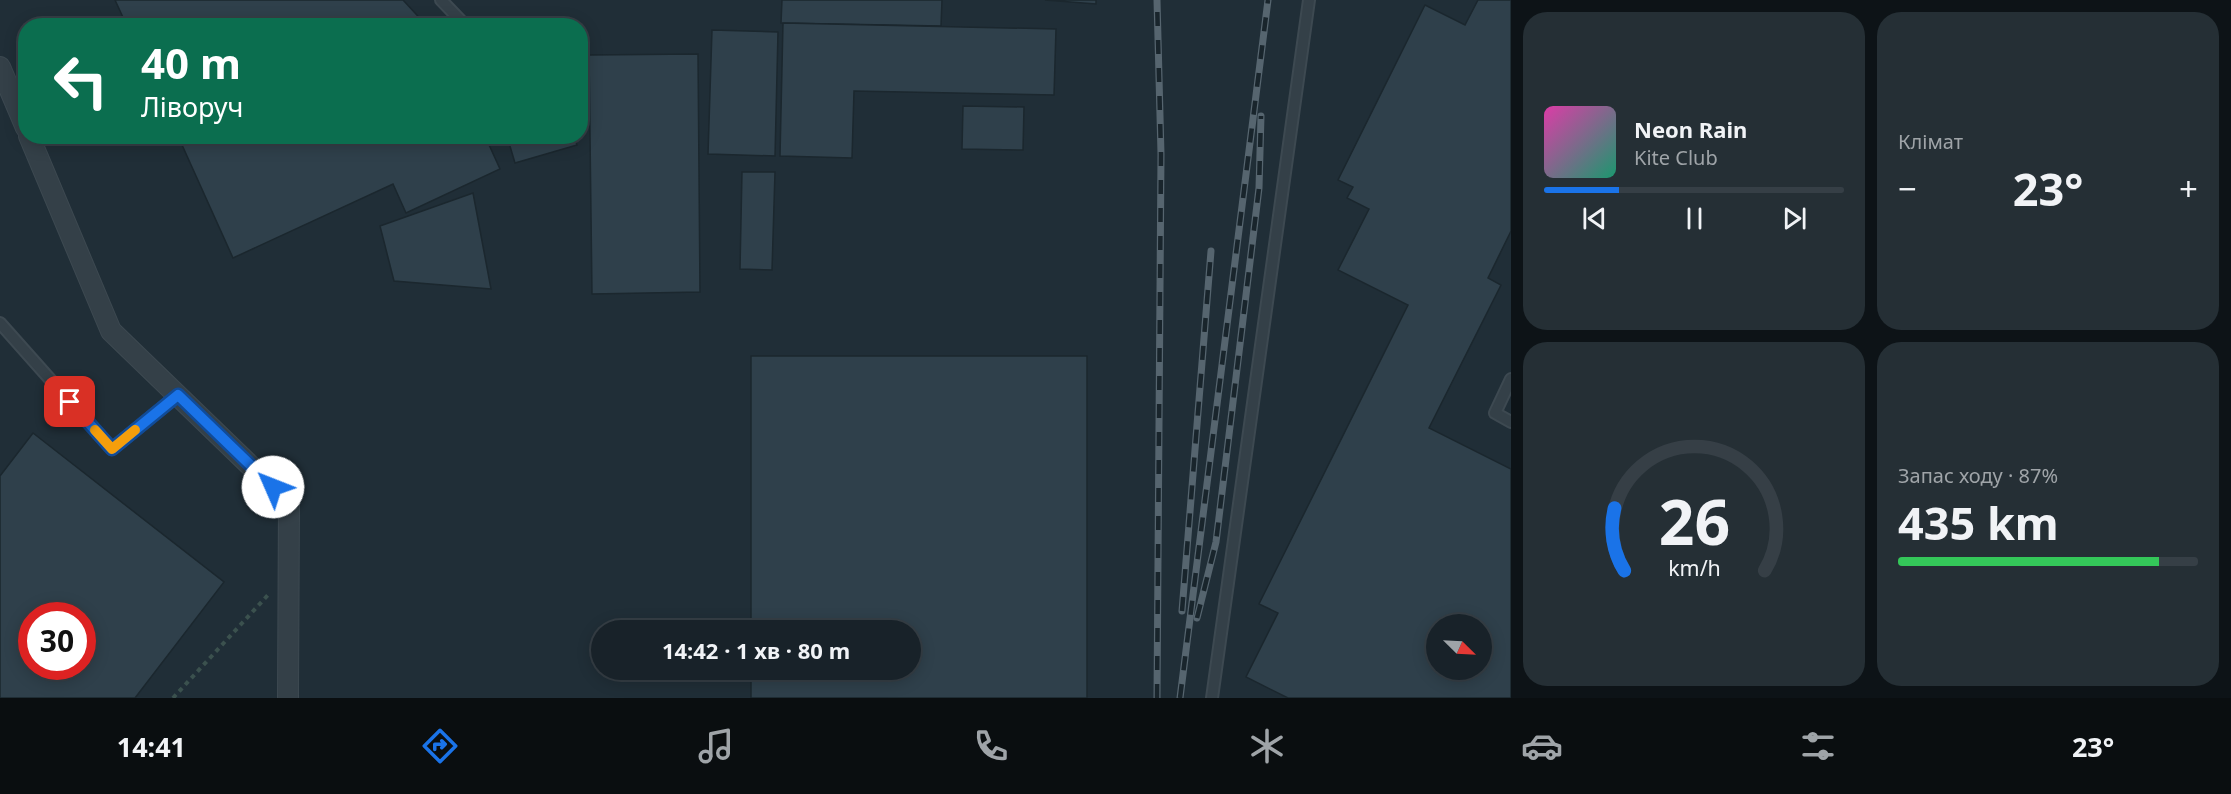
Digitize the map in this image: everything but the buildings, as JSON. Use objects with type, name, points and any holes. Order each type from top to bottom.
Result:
[{"type":"street","points":[[0,67],[18,109]]},
{"type":"street","points":[[32,144],[111,331],[289,503],[288,698]]},
{"type":"lane","points":[[441,0],[458,18]]},
{"type":"lane","points":[[1212,698],[1309,0]]},
{"type":"lane","points":[[0,323],[112,449],[178,395]]},
{"type":"lane","points":[[1511,379],[1495,413],[1511,422]]},
{"type":"path","points":[[173,698],[289,573]]},
{"type":"railway","points":[[1157,0],[1161,154],[1157,698]]},
{"type":"railway","points":[[1180,698],[1268,0]]},
{"type":"railway","points":[[1197,618],[1216,542],[1259,188],[1261,116]]},
{"type":"railway","points":[[1182,611],[1211,251]]},
{"type":"slow traffic","points":[[95,430],[112,449],[135,430]]},
{"type":"route","points":[[70,402],[112,449],[178,395],[273,487]]}]
